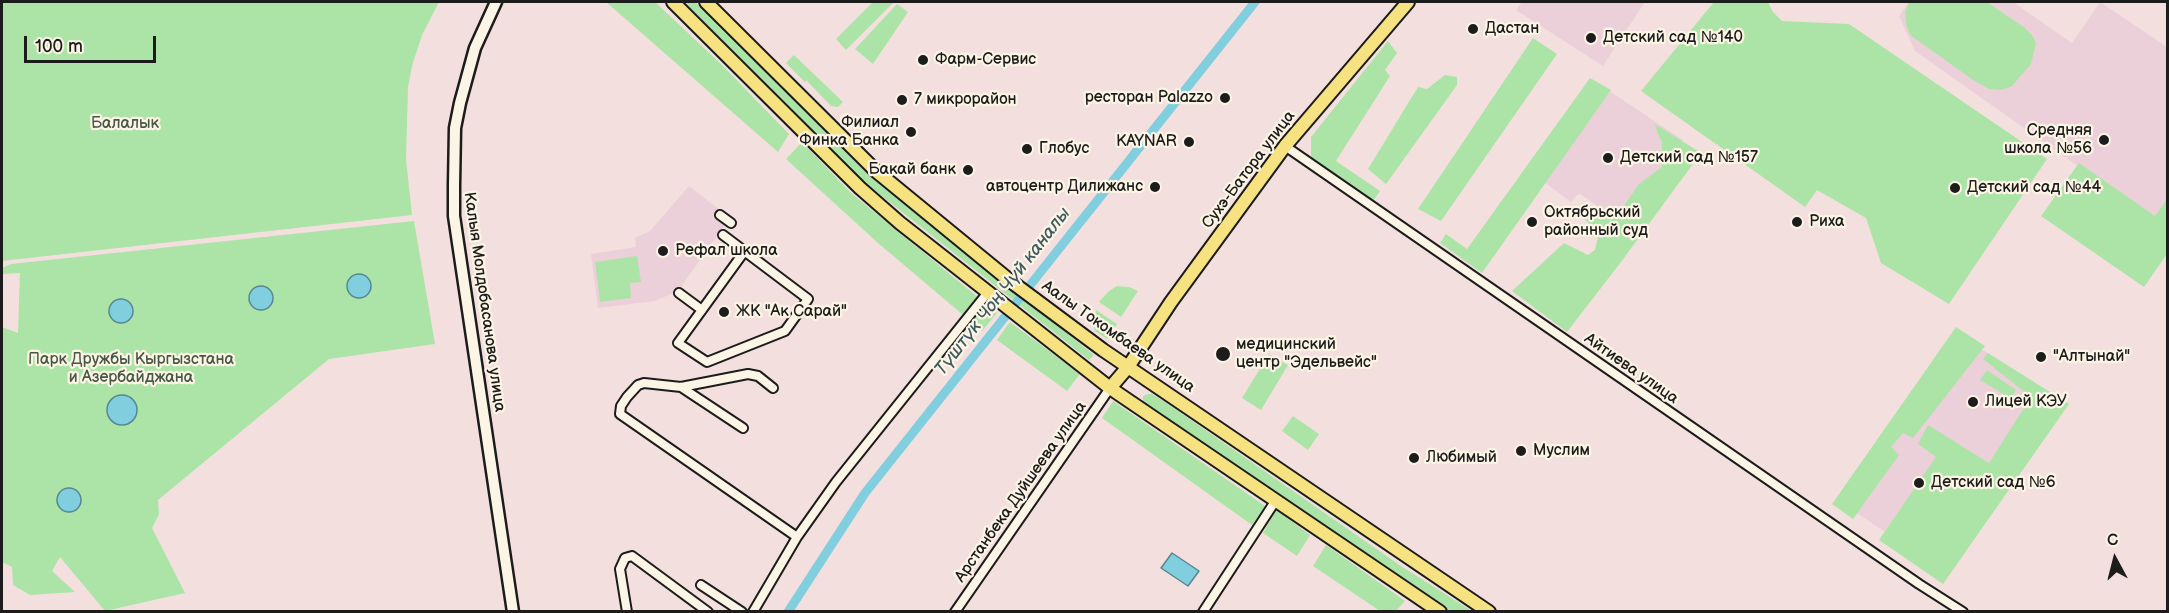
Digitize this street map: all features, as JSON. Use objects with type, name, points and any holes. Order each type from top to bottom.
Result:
[{"type":"main road","points":[[673,2],[860,188],[900,223],[1110,388],[1440,612]]},
{"type":"main road","name":"Аалы Токомбаева улица","points":[[706,2],[876,171],[1009,280],[1128,367],[1489,612]]},
{"type":"main road","name":"Сухэ-Батора улица","points":[[1110,388],[1128,367],[1171,302],[1285,146],[1408,2]]},
{"type":"street","name":"Калыя Молдобасанова улица","points":[[496,2],[475,48],[465,80],[455,128],[454,216],[513,612]]},
{"type":"street","name":"Айтиева улица","points":[[1285,146],[1963,612]]},
{"type":"street","points":[[720,215],[731,223]]},
{"type":"street","points":[[723,236],[808,299],[785,331],[707,362],[678,343],[744,252]]},
{"type":"street","points":[[679,293],[702,310]]},
{"type":"street","points":[[753,612],[796,537],[836,482],[992,294]]},
{"type":"street","points":[[772,388],[758,376],[748,374],[681,387],[644,383],[638,385],[621,406],[620,414],[796,537]]},
{"type":"street","points":[[681,387],[744,428]]},
{"type":"street","name":"Арстанбека Дуйшеева улица","points":[[955,612],[1110,388]]},
{"type":"street","points":[[1203,612],[1276,500]]},
{"type":"street","points":[[627,612],[620,569],[623,561],[632,556],[708,612]]},
{"type":"street","points":[[701,585],[742,612]]},
{"type":"shaded area","name":"Детский сад №140","points":[[1522,2],[1645,2],[1603,66],[1516,10]]},
{"type":"shaded area","name":"Средняя школа №56","points":[[1909,2],[2013,2],[2072,43],[2100,2],[2167,47],[2167,229],[1915,51],[1899,16]]},
{"type":"shaded area","name":"Детский сад №157","points":[[1599,84],[1683,140],[1623,223],[1580,194],[1571,202],[1534,175]]},
{"type":"shaded area","points":[[689,186],[730,218],[678,291],[655,301],[598,308],[591,254],[636,247],[635,238],[650,231]]},
{"type":"shaded area","points":[[1961,335],[2039,388],[1929,561],[1843,504]]},
{"type":"green space","name":"Балалык","points":[[2,2],[439,2],[422,35],[408,87],[406,159],[412,215],[2,261]]},
{"type":"green space","points":[[606,2],[655,2],[721,64],[789,134],[778,152]]},
{"type":"green space","points":[[684,2],[695,2],[871,177],[1094,355],[1089,360],[863,181]]},
{"type":"green space","points":[[871,2],[894,2],[846,50],[836,39]]},
{"type":"green space","points":[[1714,2],[1768,2],[1773,12],[1782,21],[1849,24],[2047,159],[1949,304],[1881,263],[1866,218],[1817,190],[1805,207],[1641,91]]},
{"type":"green space","points":[[1909,2],[1987,2],[2032,35],[2036,43],[2031,64],[2012,86],[2002,90],[1989,89],[1910,35],[1905,12]]},
{"type":"green space","points":[[897,4],[908,12],[873,64],[855,49]]},
{"type":"green space","points":[[1533,38],[1557,54],[1441,221],[1418,209]]},
{"type":"green space","points":[[1388,41],[1397,53],[1385,70],[1390,76],[1336,161],[1380,191],[1373,201],[1311,157],[1311,137]]},
{"type":"green space","points":[[794,55],[843,102],[838,107],[831,106],[807,81],[808,79],[805,82],[786,63]]},
{"type":"green space","points":[[1445,75],[1457,77],[1457,85],[1386,184],[1368,169],[1418,87],[1427,89]]},
{"type":"green space","points":[[1590,78],[1611,90],[1482,273],[1440,243],[1446,234],[1467,249]]},
{"type":"green space","points":[[1655,124],[1701,153],[1567,332],[1512,291],[1564,243],[1588,255],[1595,250],[1599,232],[1575,211],[1589,205],[1616,217],[1639,184],[1662,167],[1662,142]]},
{"type":"green space","points":[[802,142],[850,192],[997,313],[982,331],[878,243],[786,159]]},
{"type":"green space","points":[[2079,163],[2155,216],[2167,199],[2167,254],[2144,287],[2041,216]]},
{"type":"green space","name":"Парк Дружбы Кыргызстана и Азербайджана","points":[[414,221],[435,344],[329,359],[158,500],[159,514],[152,528],[185,593],[105,611],[60,557],[52,571],[75,592],[30,595],[13,585],[12,567],[2,562],[2,327],[18,333],[20,273],[2,274],[2,268],[11,264]]},
{"type":"green space","points":[[637,256],[641,282],[630,283],[631,298],[600,302],[595,262]]},
{"type":"green space","points":[[1117,286],[1129,287],[1138,291],[1121,317],[1099,302]]},
{"type":"green space","points":[[1096,310],[1117,324],[1107,339],[1095,331],[1093,324]]},
{"type":"green space","points":[[1010,322],[1080,374],[1067,391],[997,340]]},
{"type":"green space","points":[[1956,327],[1985,346],[1913,438],[1903,433],[1891,447],[1899,455],[1853,519],[1832,504]]},
{"type":"green space","points":[[1988,353],[2069,404],[1943,584],[1879,540],[1936,457],[1918,444],[1928,425],[1989,463],[2031,397],[1983,359]]},
{"type":"green space","points":[[1269,354],[1288,365],[1261,410],[1242,398]]},
{"type":"green space","points":[[1987,370],[2016,390],[2011,399],[1980,380]]},
{"type":"green space","points":[[1148,394],[1165,402],[1401,566],[1472,611],[1451,611],[1346,543],[1143,403],[1143,396]]},
{"type":"green space","points":[[1113,401],[1265,506],[1252,525],[1102,418]]},
{"type":"green space","points":[[1293,416],[1319,434],[1308,450],[1282,431]]},
{"type":"green space","points":[[1276,510],[1310,535],[1297,556],[1263,533]]},
{"type":"green space","points":[[1326,545],[1405,601],[1396,611],[1380,611],[1313,566]]},
{"type":"water","points":[[359,274],[364,275],[370,281],[370,291],[364,297],[359,298],[354,297],[348,291],[347,286],[348,281],[354,275]]},
{"type":"water","points":[[261,286],[266,287],[272,293],[272,303],[266,309],[261,310],[256,309],[250,303],[249,298],[250,293],[256,287]]},
{"type":"water","points":[[121,299],[126,300],[132,306],[132,316],[126,322],[121,323],[116,322],[110,316],[109,311],[110,306],[116,300]]},
{"type":"water","points":[[122,395],[128,396],[136,404],[136,416],[128,424],[122,425],[116,424],[108,416],[107,410],[108,404],[116,396]]},
{"type":"water","points":[[69,488],[74,489],[80,495],[80,505],[74,511],[69,512],[64,511],[58,505],[57,500],[58,495],[64,489]]},
{"type":"water","points":[[1172,553],[1199,571],[1188,586],[1161,568]]},
{"type":"waterway","name":"Түштүк Чоң Чүй каналы","points":[[788,612],[865,493],[1255,2]]},
{"type":"place","name":"Дастан","points":[[1473,29]]},
{"type":"place","name":"Детский сад №140","points":[[1591,38]]},
{"type":"place","name":"Фарм-Сервис","points":[[923,60]]},
{"type":"place","name":"ресторан Palazzo","points":[[1225,98]]},
{"type":"place","name":"7 микрорайон","points":[[902,100]]},
{"type":"place","name":"Филиал Финка Банка","points":[[911,132]]},
{"type":"place","name":"Средняя школа №56","points":[[2104,140]]},
{"type":"place","name":"KAYNAR","points":[[1189,142]]},
{"type":"place","name":"Глобус","points":[[1027,149]]},
{"type":"place","name":"Детский сад №157","points":[[1608,158]]},
{"type":"place","name":"Бакай банк","points":[[968,170]]},
{"type":"place","name":"автоцентр Дилижанс","points":[[1155,187]]},
{"type":"place","name":"Детский сад №44","points":[[1955,188]]},
{"type":"place","name":"Октябрьский районный суд","points":[[1532,222]]},
{"type":"place","name":"Риха","points":[[1797,222]]},
{"type":"place","name":"Рефал школа","points":[[663,251]]},
{"type":"place","name":"ЖК \"Ак Сарай\"","points":[[724,312]]},
{"type":"place","name":"медицинский центр \"Эдельвейс\"","points":[[1223,354]]},
{"type":"place","name":"\"Алтынай\"","points":[[2041,357]]},
{"type":"place","name":"Лицей КЭУ","points":[[1973,402]]},
{"type":"place","name":"Муслим","points":[[1521,451]]},
{"type":"place","name":"Любимый","points":[[1414,458]]},
{"type":"place","name":"Детский сад №6","points":[[1919,483]]}]
